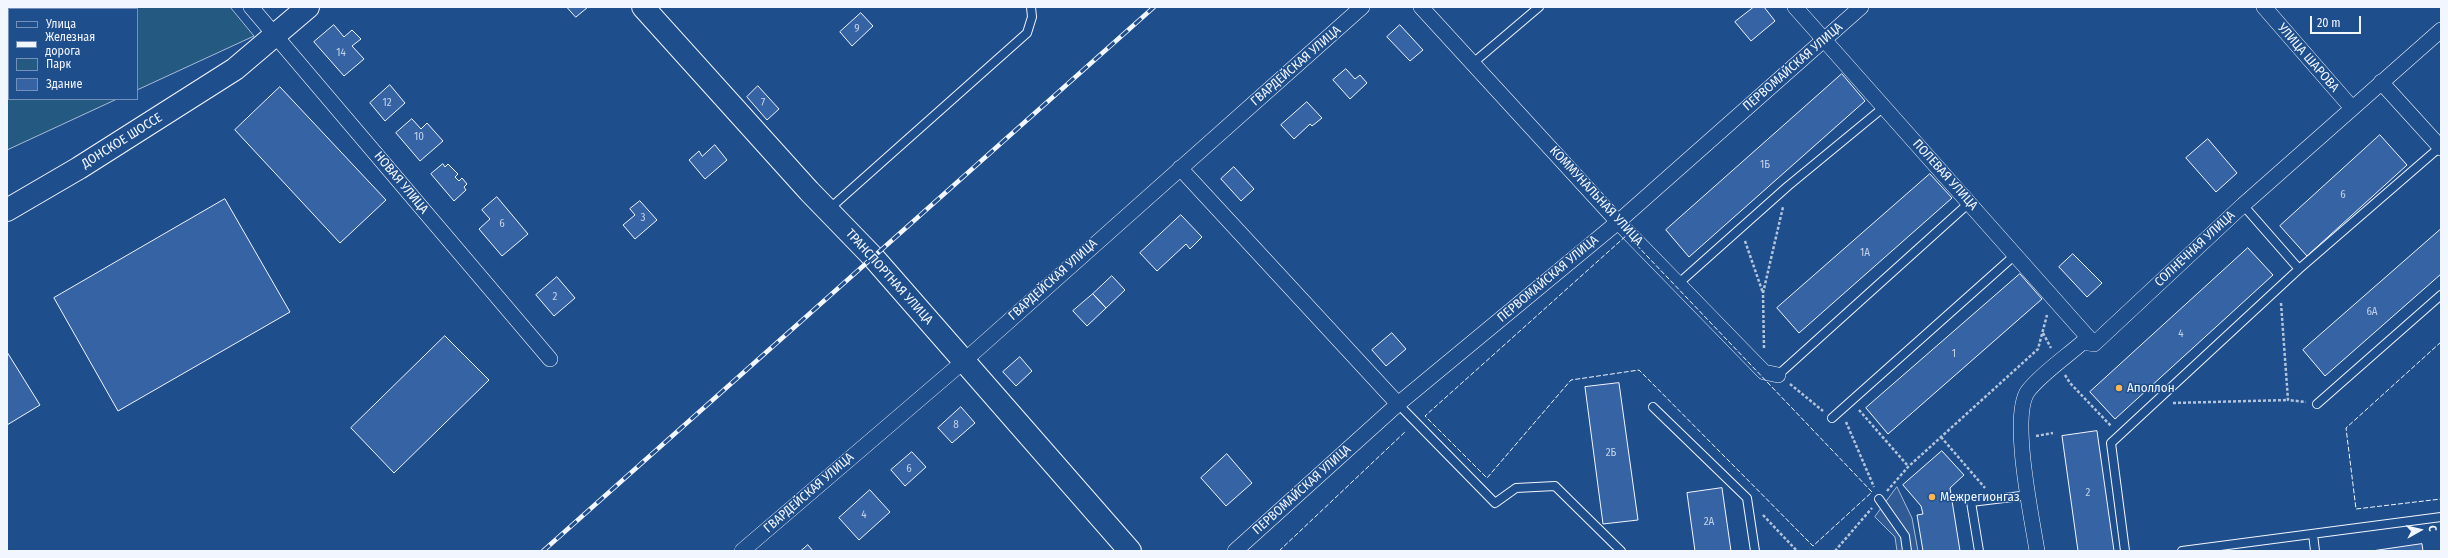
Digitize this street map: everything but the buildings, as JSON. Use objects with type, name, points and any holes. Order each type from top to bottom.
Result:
[{"type":"street","name":"НОВАЯ УЛИЦА","points":[[251,7],[550,359]]},
{"type":"street","name":"ДОНСКОЕ ШОССЕ","points":[[7,210],[79,168],[235,69],[308,7]]},
{"type":"street","name":"ТРАНСПОРТНАЯ УЛИЦА","points":[[643,7],[964,361],[1130,551]]},
{"type":"street","name":"ГВАРДЕЙСКАЯ УЛИЦА","points":[[742,551],[964,361],[1362,7]]},
{"type":"street","name":"КОММУНАЛЬНАЯ УЛИЦА","points":[[1421,7],[1474,63],[1618,222],[1771,374]]},
{"type":"street","name":"ПОЛЕВАЯ УЛИЦА","points":[[1795,7],[2094,344]]},
{"type":"street","name":"ПЕРВОМАЙСКАЯ УЛИЦА","points":[[1235,551],[1398,404],[1618,222],[1861,7]]},
{"type":"street","name":"УЛИЦА ШАРОВА","points":[[2264,7],[2352,108]]},
{"type":"street","name":"СОЛНЕЧНАЯ УЛИЦА","points":[[2094,344],[2243,205],[2441,30]]},
{"type":"street","points":[[2381,82],[2441,147]]},
{"type":"street","points":[[1180,168],[1398,404]]},
{"type":"street","points":[[2037,551],[2021,439],[2022,404],[2028,392],[2083,342],[2094,344]]},
{"type":"lane","points":[[828,210],[1027,33],[1032,17],[1031,7]]},
{"type":"lane","points":[[1474,63],[1539,7]]},
{"type":"lane","points":[[1679,283],[1788,186],[1884,107]]},
{"type":"lane","points":[[2125,551],[2111,443],[2299,269],[2441,147]]},
{"type":"lane","points":[[1771,374],[1969,203]]},
{"type":"lane","points":[[2243,205],[2299,269]]},
{"type":"lane","points":[[1832,418],[2015,256]]},
{"type":"lane","points":[[2317,404],[2441,295]]},
{"type":"lane","points":[[1398,404],[1495,503],[1516,488],[1555,486],[1622,551]]},
{"type":"lane","points":[[1652,407],[1747,498],[1755,551]]},
{"type":"lane","points":[[1979,551],[1971,502],[2029,495]]},
{"type":"lane","points":[[1879,499],[1904,536],[1907,551]]},
{"type":"lane","points":[[2182,551],[2441,517]]},
{"type":"lane","points":[[2313,534],[2315,551]]},
{"type":"path","points":[[1763,293],[1788,186]]},
{"type":"path","points":[[1740,228],[1763,293],[1771,374],[1832,418]]},
{"type":"path","points":[[2280,287],[2288,400]]},
{"type":"path","points":[[1835,551],[1908,466],[2038,349],[2051,297]]},
{"type":"path","points":[[2043,332],[2070,384],[2120,435]]},
{"type":"path","points":[[1851,400],[1908,466]]},
{"type":"path","points":[[2154,404],[2288,400],[2317,404]]},
{"type":"path","points":[[1840,410],[1879,499]]},
{"type":"path","points":[[1941,437],[1994,499]]},
{"type":"path","points":[[1747,498],[1797,551]]},
{"type":"green space","points":[[7,7],[230,7],[254,36],[138,90],[138,8],[8,8],[8,100],[115,100],[7,150]]},
{"type":"shaded area","points":[[1897,487],[1912,518],[1918,551],[1897,551],[1895,537],[1875,517]]},
{"type":"railway","points":[[543,551],[1154,7]]},
{"type":"fence","points":[[1627,235],[1872,492],[1813,546],[1639,370],[1571,380],[1487,478],[1425,416],[1627,235]]},
{"type":"fence","points":[[2441,342],[2346,428],[2356,509],[2441,499]]},
{"type":"fence","points":[[1279,551],[1406,431]]},
{"type":"place","name":"Аполлон","points":[[2119,388]]},
{"type":"place","name":"Межрегионгаз","points":[[1932,497]]}]
